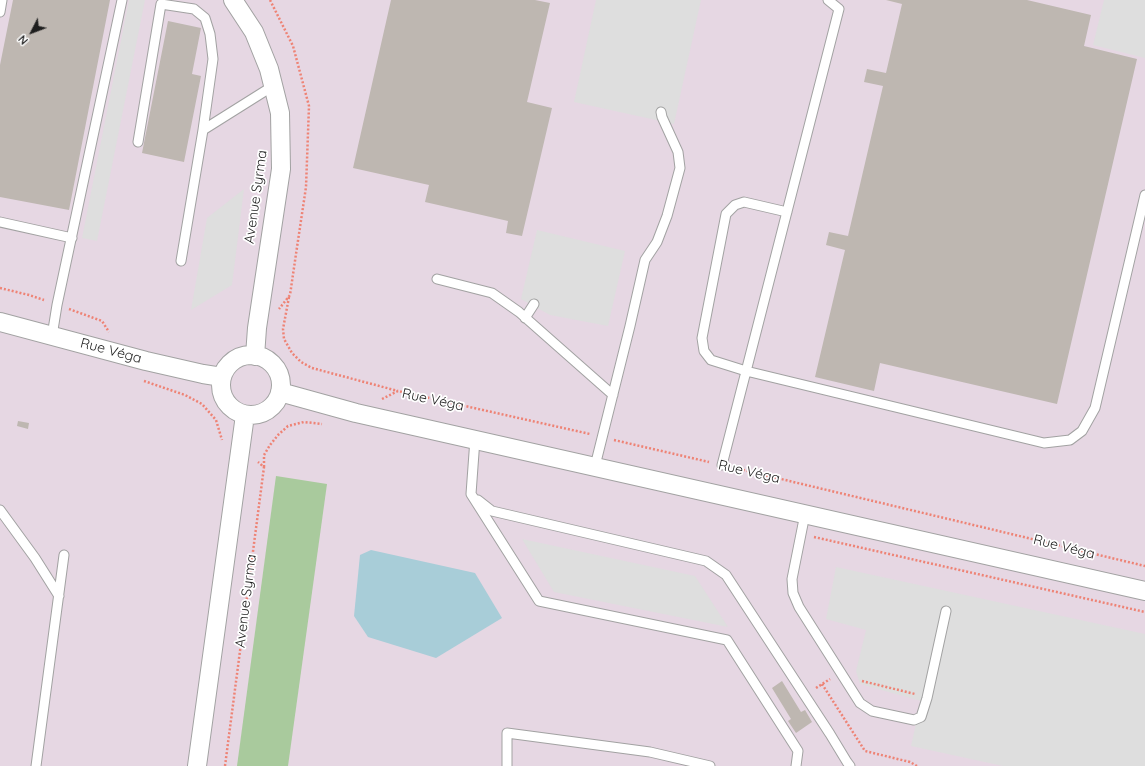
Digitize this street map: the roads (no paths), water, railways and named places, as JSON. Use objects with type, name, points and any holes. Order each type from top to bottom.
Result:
[{"type":"street","name":"Avenue Syrma","points":[[233,0],[254,32],[268,69],[280,113],[281,169],[257,328],[255,356]]},
{"type":"street","name":"Rue Véga","points":[[0,322],[153,362],[222,377]]},
{"type":"street","points":[[255,356],[272,364],[278,373],[280,392],[277,400],[271,408],[263,413],[245,415],[228,405],[223,396],[221,387],[222,377],[231,363],[238,358],[255,356]]},
{"type":"street","name":"Rue Véga","points":[[280,392],[356,412],[1145,591]]},
{"type":"street","name":"Avenue Syrma","points":[[197,766],[232,444],[245,415]]},
{"type":"lane","points":[[0,12],[2,0]]},
{"type":"lane","points":[[52,336],[57,305],[122,0]]},
{"type":"lane","points":[[722,465],[839,9],[828,0]]},
{"type":"lane","points":[[138,142],[161,4],[194,9],[205,18],[210,34],[213,59],[203,130],[181,261]]},
{"type":"lane","points":[[203,130],[273,86]]},
{"type":"lane","points":[[595,466],[646,260],[657,242],[662,229],[680,168],[678,152],[661,112]]},
{"type":"lane","points":[[787,212],[744,202],[735,205],[726,214],[702,338],[704,351],[711,360],[746,371],[1044,443],[1070,440],[1082,431],[1095,408],[1145,195]]},
{"type":"lane","points":[[0,222],[72,238]]},
{"type":"lane","points":[[437,279],[492,293],[519,312],[613,395]]},
{"type":"lane","points":[[525,318],[534,304]]},
{"type":"lane","points":[[475,439],[471,494],[539,601],[727,640],[798,752],[796,766]]},
{"type":"lane","points":[[471,494],[492,511],[706,561],[726,575],[850,766]]},
{"type":"lane","points":[[0,510],[59,596]]},
{"type":"lane","points":[[806,514],[792,579],[793,593],[798,607],[860,703],[872,711],[914,720],[921,717],[927,698],[946,611]]},
{"type":"lane","points":[[36,766],[64,555]]},
{"type":"lane","points":[[507,766],[507,733],[650,752],[710,766]]},
{"type":"water","points":[[371,550],[475,573],[502,618],[436,658],[368,637],[354,616],[360,555]]}]
